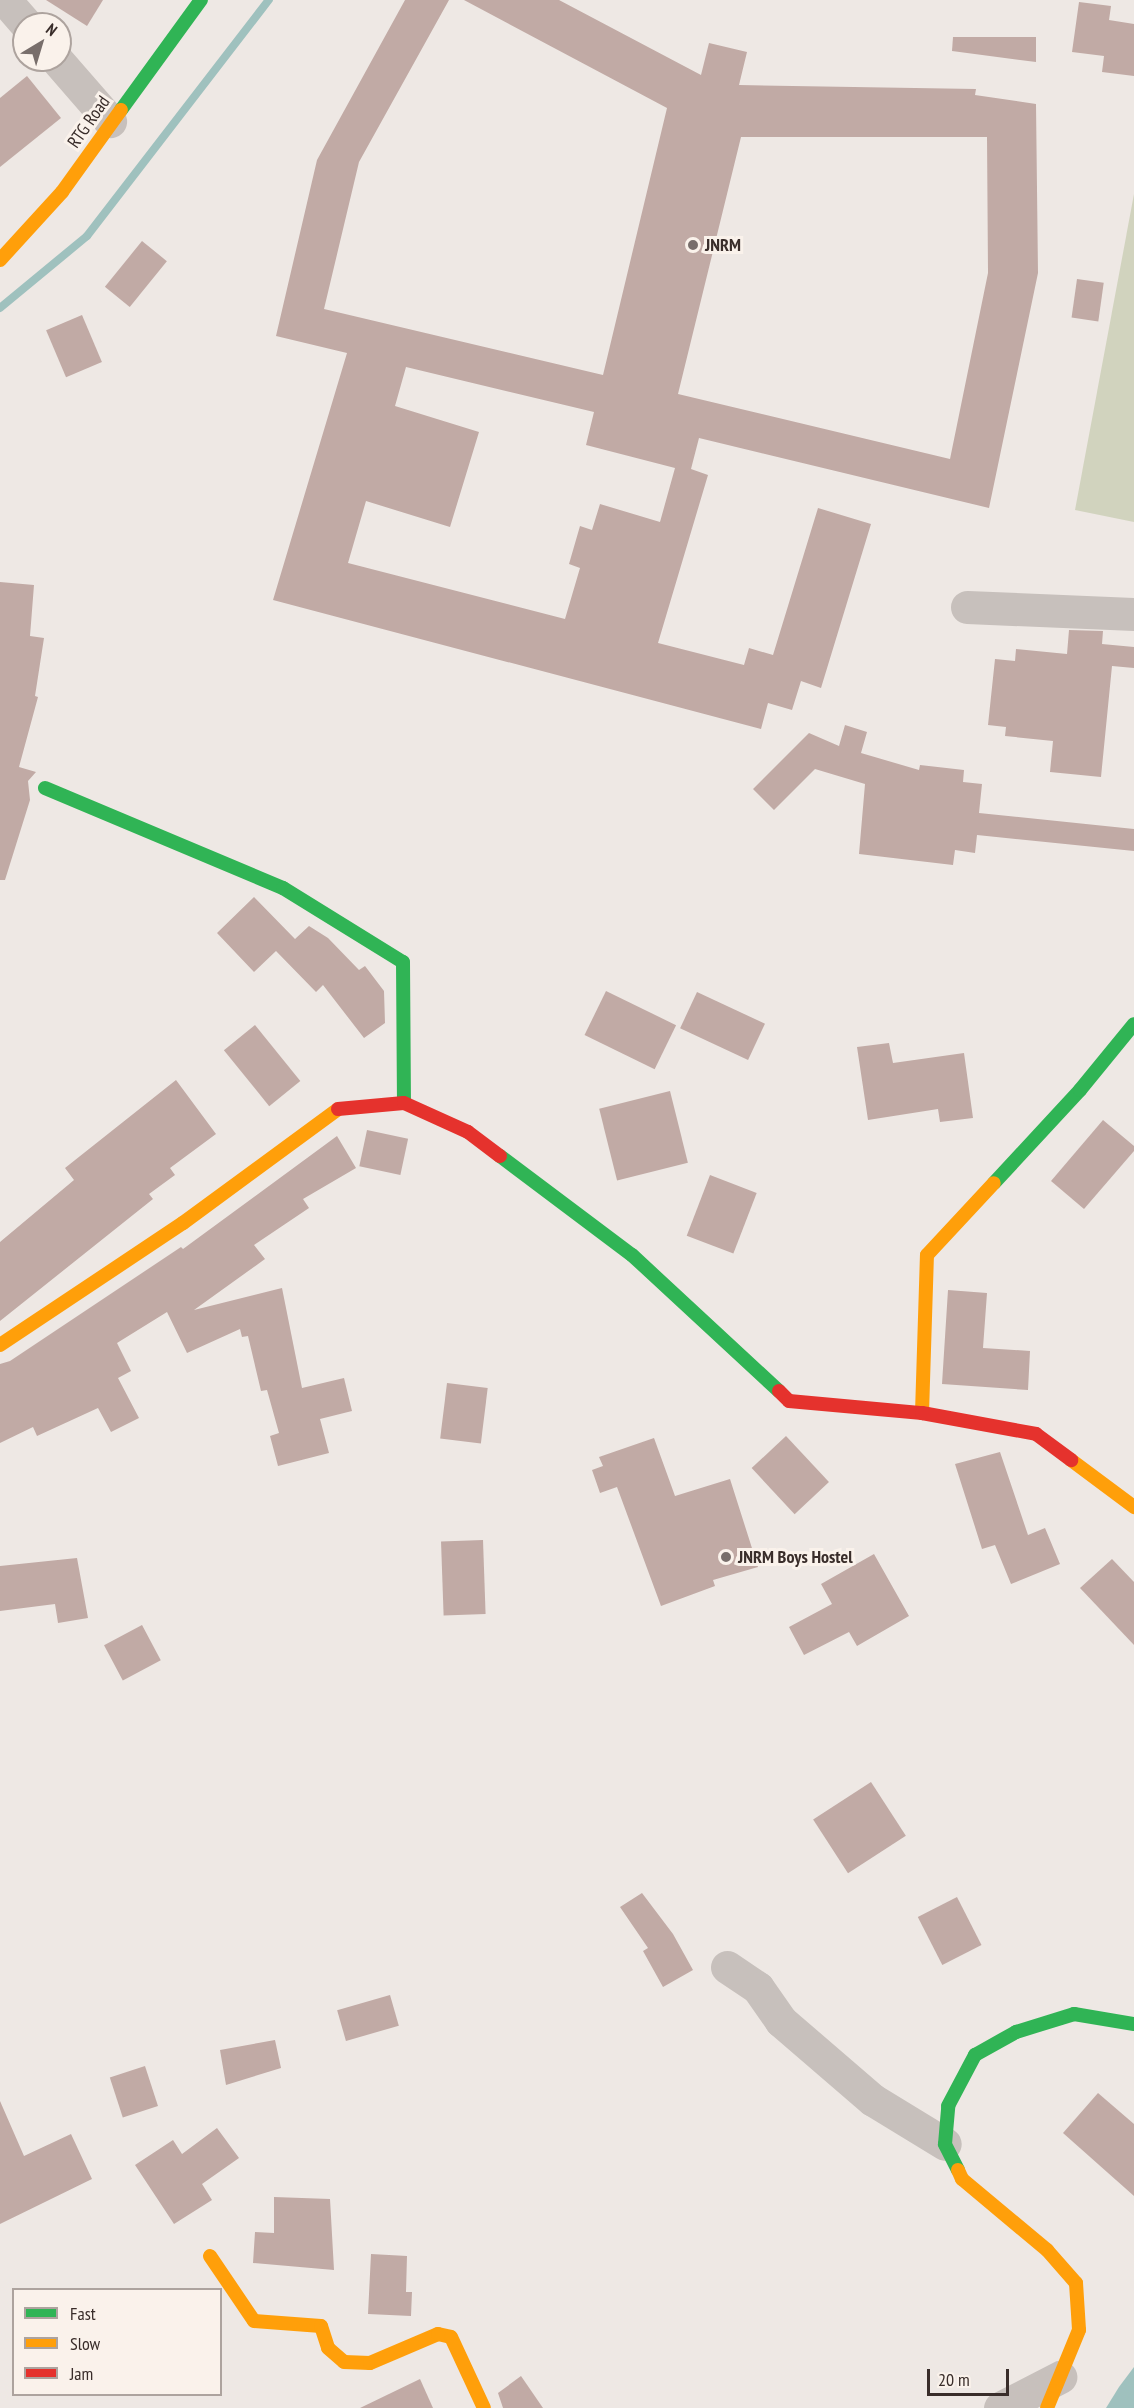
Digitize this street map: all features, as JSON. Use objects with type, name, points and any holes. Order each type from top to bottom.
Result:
[{"type":"street","points":[[5,0],[16,12]]},
{"type":"street","name":"RTG Road","points":[[0,260],[62,192],[110,121],[201,0]]},
{"type":"street","points":[[67,72],[110,121]]},
{"type":"street","points":[[968,607],[1134,614]]},
{"type":"street","points":[[45,788],[283,888],[403,962],[404,1103]]},
{"type":"street","points":[[922,1413],[927,1255],[1080,1090],[1134,1023]]},
{"type":"street","points":[[0,1345],[183,1223],[339,1108],[404,1103],[468,1132],[632,1255],[789,1401],[922,1413],[1036,1434],[1134,1507]]},
{"type":"street","points":[[727,1967],[758,1988],[780,2021],[873,2100],[945,2144]]},
{"type":"street","points":[[1047,2408],[1080,2330],[1076,2283],[1047,2250],[962,2179],[945,2144],[948,2106],[975,2055],[1016,2032],[1074,2014],[1134,2024]]},
{"type":"street","points":[[210,2256],[254,2321],[321,2325],[328,2348],[344,2362],[370,2363],[438,2334],[451,2337],[484,2408]]},
{"type":"street","points":[[1000,2408],[1060,2377]]},
{"type":"green space","points":[[1134,194],[1134,522],[1075,510]]},
{"type":"water","points":[[1134,2367],[1134,2408],[1106,2408],[1119,2387]]},
{"type":"building","points":[[46,0],[103,0],[87,26],[72,16],[72,12],[65,12]]},
{"type":"building","points":[[405,0],[449,0],[359,162],[324,309],[603,375],[667,108],[464,0],[559,0],[701,75],[709,43],[747,52],[739,85],[976,89],[975,95],[1036,104],[1038,273],[989,508],[699,438],[691,469],[708,475],[658,643],[744,665],[749,648],[773,655],[818,508],[871,524],[821,688],[801,681],[792,710],[768,703],[761,729],[273,600],[347,353],[276,336],[317,160]],"holes":[[[741,137],[987,137],[988,273],[950,459],[678,394]],[[406,367],[594,412],[586,445],[675,468],[660,522],[600,504],[592,530],[580,526],[569,564],[580,568],[565,619],[348,563],[366,501],[450,527],[479,432],[395,406]]]},
{"type":"building","points":[[1079,2],[1111,6],[1109,20],[1134,24],[1134,76],[1102,72],[1104,56],[1072,52]]},
{"type":"building","points":[[953,37],[1036,37],[1036,62],[952,51]]},
{"type":"building","points":[[27,76],[61,118],[0,167],[0,98]]},
{"type":"building","points":[[142,241],[167,261],[130,307],[105,287]]},
{"type":"building","points":[[1077,279],[1104,283],[1098,321],[1072,318]]},
{"type":"building","points":[[82,315],[102,362],[66,377],[46,330]]},
{"type":"building","points":[[0,582],[34,585],[30,636],[44,638],[35,696],[38,697],[19,767],[36,772],[28,781],[30,800],[5,880],[0,880]]},
{"type":"building","points":[[1069,630],[1103,631],[1102,644],[1134,647],[1134,668],[1112,666],[1101,777],[1050,772],[1053,741],[1005,736],[1006,727],[988,725],[995,659],[1015,661],[1016,649],[1067,654]]},
{"type":"building","points":[[845,725],[867,732],[861,753],[919,770],[920,765],[964,770],[963,782],[982,784],[979,813],[1134,829],[1134,851],[977,835],[975,853],[955,850],[953,865],[859,854],[865,784],[815,769],[774,810],[753,789],[809,733],[839,746]]},
{"type":"building","points":[[254,897],[295,939],[309,926],[328,938],[359,970],[365,966],[384,991],[385,1023],[364,1038],[323,985],[316,992],[276,951],[254,972],[217,933]]},
{"type":"building","points":[[606,991],[676,1025],[655,1069],[585,1035]]},
{"type":"building","points":[[697,992],[765,1024],[748,1060],[680,1028]]},
{"type":"building","points":[[255,1025],[300,1081],[269,1106],[224,1050]]},
{"type":"building","points":[[889,1043],[893,1063],[964,1053],[973,1118],[940,1122],[938,1109],[868,1120],[857,1047]]},
{"type":"building","points":[[176,1080],[216,1134],[170,1168],[175,1175],[149,1194],[153,1199],[0,1321],[0,1242],[74,1180],[65,1168]]},
{"type":"building","points":[[670,1091],[688,1163],[617,1180],[599,1109]]},
{"type":"building","points":[[1103,1120],[1134,1146],[1134,1151],[1084,1209],[1051,1181]]},
{"type":"building","points":[[367,1130],[408,1139],[400,1175],[359,1166]]},
{"type":"building","points":[[337,1136],[356,1168],[303,1199],[309,1208],[254,1245],[265,1259],[194,1310],[282,1288],[302,1388],[344,1378],[352,1411],[320,1419],[329,1453],[278,1466],[270,1436],[279,1433],[267,1390],[261,1391],[248,1336],[242,1337],[240,1329],[187,1353],[167,1312],[117,1343],[131,1371],[118,1378],[139,1418],[111,1432],[98,1408],[37,1436],[33,1427],[0,1443],[0,1364],[10,1361],[181,1247],[183,1249]]},
{"type":"building","points":[[710,1175],[757,1193],[733,1254],[687,1236]]},
{"type":"building","points":[[948,1290],[987,1293],[983,1348],[1030,1351],[1028,1390],[942,1384]]},
{"type":"building","points":[[447,1383],[488,1388],[481,1444],[440,1439]]},
{"type":"building","points":[[786,1436],[829,1482],[795,1514],[752,1468]]},
{"type":"building","points":[[654,1438],[675,1496],[730,1479],[758,1567],[713,1580],[715,1586],[661,1606],[617,1487],[600,1493],[592,1470],[603,1466],[599,1457]]},
{"type":"building","points":[[1000,1452],[1028,1535],[1045,1528],[1060,1564],[1011,1584],[995,1545],[982,1549],[955,1464]]},
{"type":"building","points":[[483,1540],[486,1614],[444,1615],[441,1541]]},
{"type":"building","points":[[874,1554],[909,1616],[857,1646],[849,1632],[804,1655],[789,1627],[832,1604],[821,1584]]},
{"type":"building","points":[[77,1558],[88,1618],[58,1623],[55,1604],[0,1611],[0,1566]]},
{"type":"building","points":[[1112,1559],[1134,1582],[1134,1645],[1080,1588]]},
{"type":"building","points":[[142,1625],[161,1660],[123,1681],[104,1645]]},
{"type":"building","points":[[871,1782],[906,1836],[848,1873],[813,1820]]},
{"type":"building","points":[[642,1893],[673,1934],[693,1970],[663,1987],[643,1951],[648,1948],[620,1907]]},
{"type":"building","points":[[957,1897],[982,1945],[942,1965],[918,1917]]},
{"type":"building","points":[[390,1995],[399,2026],[346,2041],[337,2010]]},
{"type":"building","points":[[275,2040],[281,2068],[226,2085],[220,2050]]},
{"type":"building","points":[[145,2066],[158,2106],[123,2117],[110,2077]]},
{"type":"building","points":[[1098,2093],[1134,2124],[1134,2196],[1063,2133]]},
{"type":"building","points":[[0,2101],[24,2156],[71,2134],[92,2179],[0,2224]]},
{"type":"building","points":[[217,2128],[239,2158],[202,2184],[212,2200],[174,2224],[135,2165],[173,2140],[182,2154]]},
{"type":"building","points":[[274,2197],[330,2199],[334,2270],[253,2263],[255,2232],[274,2233]]},
{"type":"building","points":[[371,2254],[407,2256],[406,2292],[412,2292],[411,2316],[368,2314]]},
{"type":"building","points":[[521,2376],[543,2408],[503,2408],[498,2393]]},
{"type":"building","points":[[420,2379],[433,2408],[360,2408]]},
{"type":"waterway","points":[[0,308],[87,236],[269,0]]},
{"type":"traffic: fast","points":[[121,110],[201,0]]},
{"type":"traffic: fast","points":[[45,788],[283,888],[403,962],[404,1103]]},
{"type":"traffic: fast","points":[[994,1183],[1080,1090],[1134,1024]]},
{"type":"traffic: fast","points":[[500,1156],[632,1255],[779,1391]]},
{"type":"traffic: fast","points":[[958,2170],[945,2144],[948,2106],[975,2055],[1016,2032],[1074,2014],[1134,2024]]},
{"type":"traffic: slow","points":[[0,260],[62,192],[121,110]]},
{"type":"traffic: slow","points":[[0,1345],[183,1223],[338,1109]]},
{"type":"traffic: slow","points":[[922,1413],[927,1255],[994,1183]]},
{"type":"traffic: slow","points":[[1071,1460],[1134,1507]]},
{"type":"traffic: slow","points":[[958,2170],[962,2179],[1047,2250],[1076,2283],[1079,2330],[1047,2408]]},
{"type":"traffic: slow","points":[[210,2256],[254,2321],[321,2326],[328,2348],[344,2362],[370,2363],[438,2334],[451,2337],[484,2408]]},
{"type":"traffic: jam","points":[[338,1109],[404,1103],[468,1132],[500,1156]]},
{"type":"traffic: jam","points":[[779,1391],[789,1401],[922,1413],[1036,1434],[1071,1460]]},
{"type":"place","name":"JNRM","points":[[693,245]]},
{"type":"place","name":"JNRM Boys Hostel","points":[[726,1557]]}]
